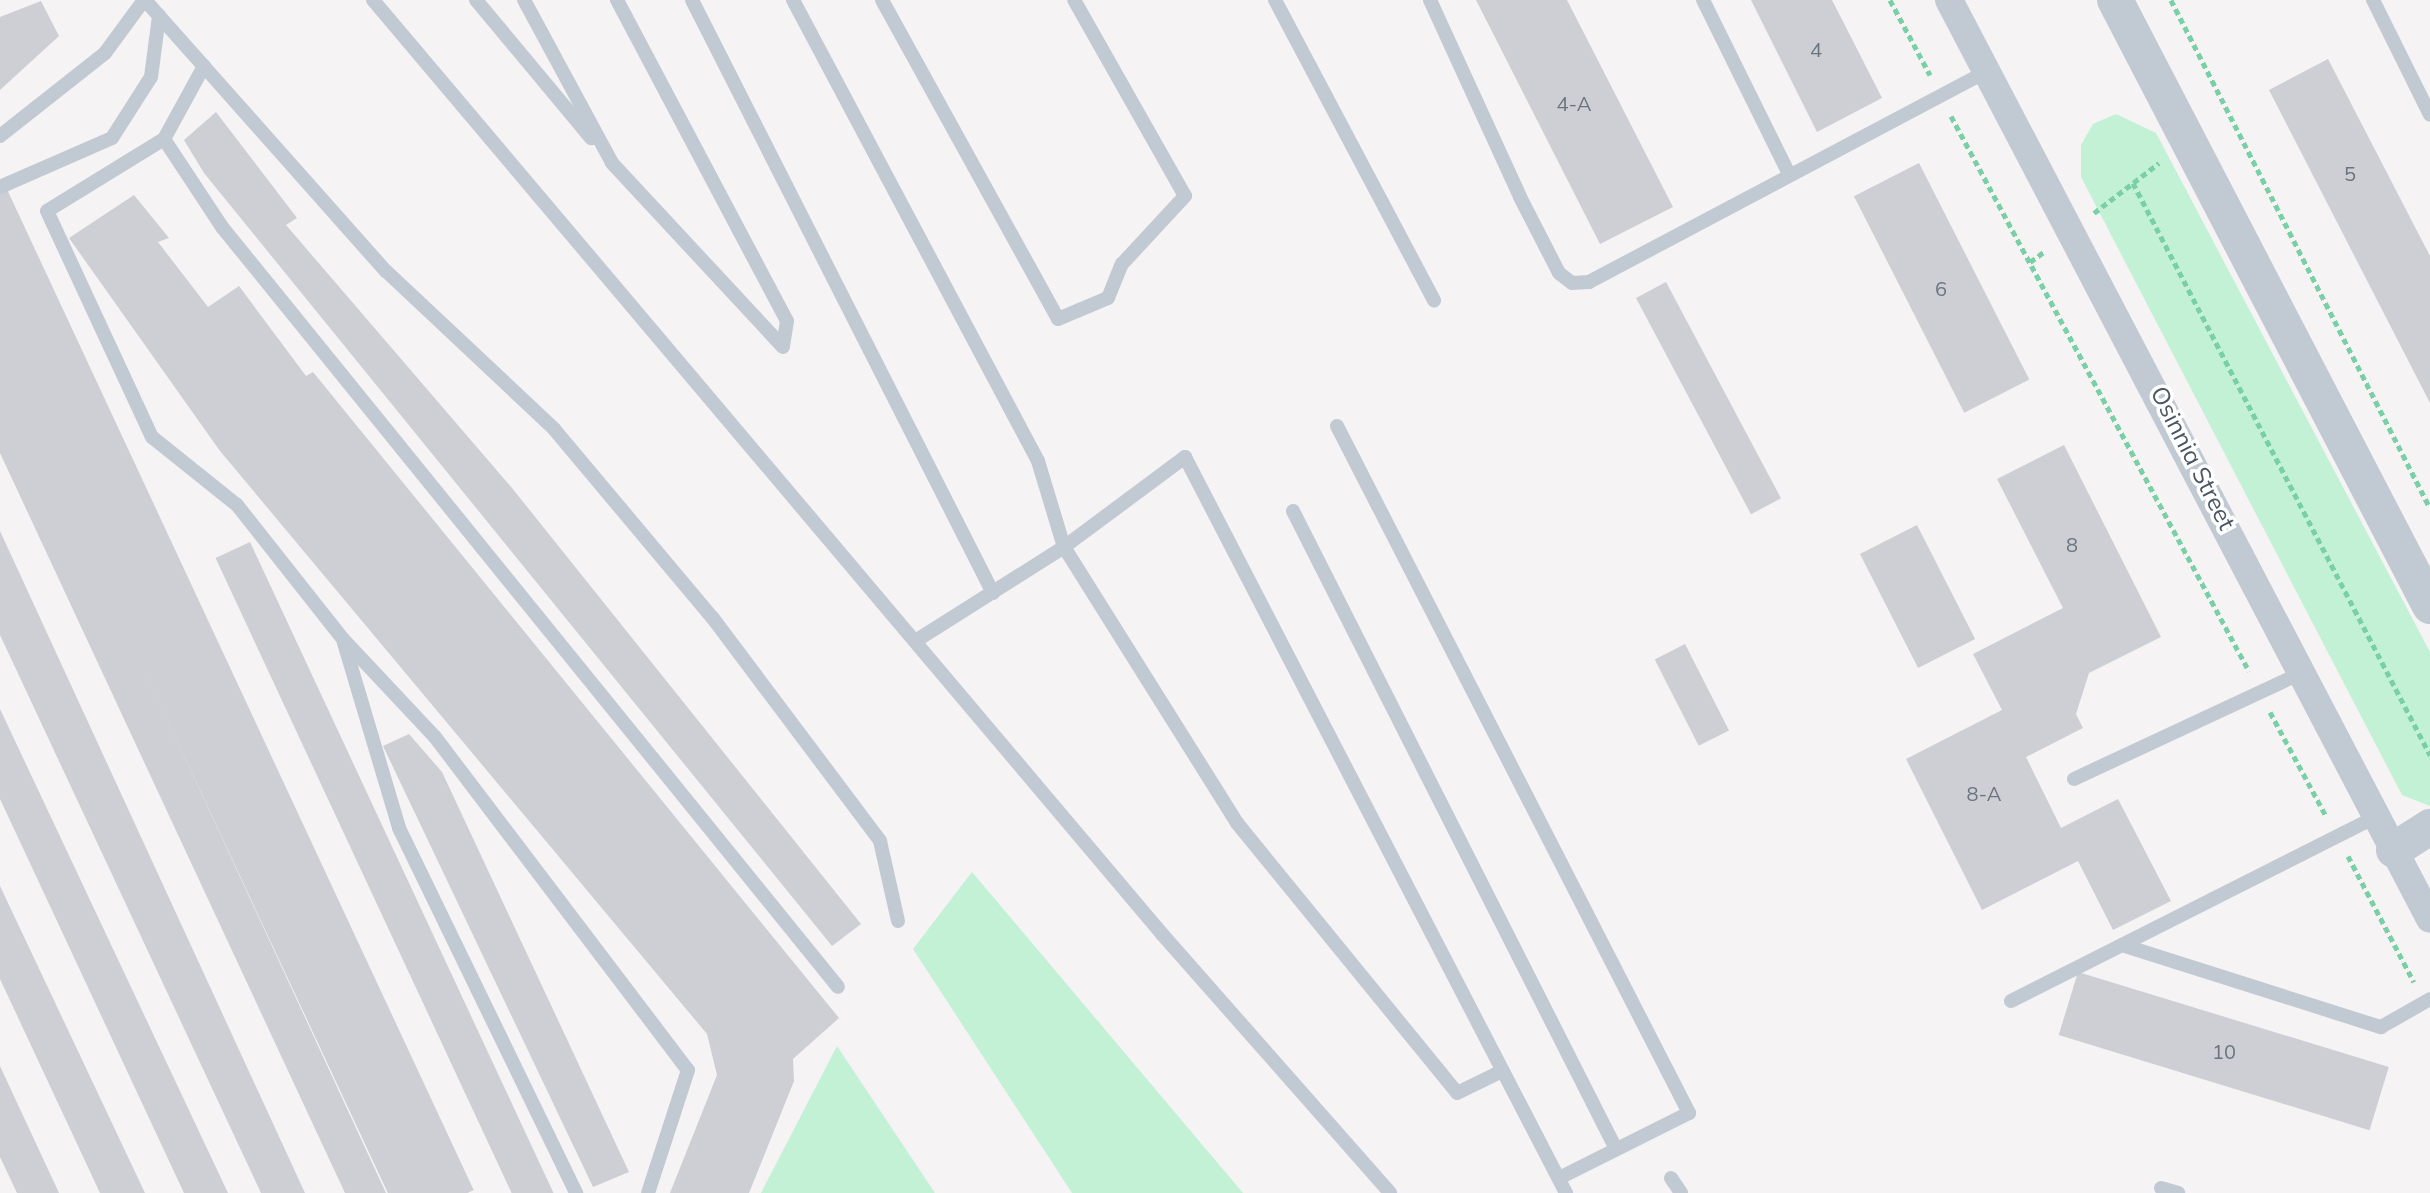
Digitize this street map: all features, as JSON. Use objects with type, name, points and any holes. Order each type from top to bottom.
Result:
[{"type":"street","name":"Osinnia Street","points":[[1949,0],[2074,228],[2430,919]]},
{"type":"street","points":[[2115,0],[2430,606]]},
{"type":"street","points":[[2394,850],[2430,827]]},
{"type":"lane","points":[[0,136],[105,53],[145,0],[386,271],[554,429],[712,617],[880,841],[898,921]]},
{"type":"lane","points":[[373,0],[1390,1193]]},
{"type":"lane","points":[[476,0],[612,163],[783,347],[787,321],[617,0]]},
{"type":"lane","points":[[524,0],[612,163]]},
{"type":"lane","points":[[692,0],[993,593]]},
{"type":"lane","points":[[793,0],[1038,461],[1064,547],[1237,823],[1457,1093],[1500,1072]]},
{"type":"lane","points":[[882,0],[1058,319],[1108,298],[1122,264],[1185,196],[1074,0]]},
{"type":"lane","points":[[1275,0],[1434,300]]},
{"type":"lane","points":[[1430,0],[1520,197],[1559,273],[1572,283],[1589,282],[1788,172],[1987,71]]},
{"type":"lane","points":[[1703,0],[1788,172]]},
{"type":"lane","points":[[2373,0],[2430,115]]},
{"type":"lane","points":[[0,187],[112,138],[151,77],[159,16]]},
{"type":"lane","points":[[204,66],[164,139],[47,211],[152,437],[237,505],[343,639],[435,737],[688,1070],[648,1193]]},
{"type":"lane","points":[[164,139],[222,227],[838,987]]},
{"type":"lane","points":[[1337,426],[1689,1113],[1561,1177]]},
{"type":"lane","points":[[917,640],[1064,547],[1185,457],[1500,1072],[1561,1177],[1566,1193]]},
{"type":"lane","points":[[1293,511],[1616,1149]]},
{"type":"lane","points":[[343,639],[399,828],[576,1193]]},
{"type":"lane","points":[[2074,779],[2303,672]]},
{"type":"lane","points":[[2011,1001],[2377,816]]},
{"type":"lane","points":[[2122,945],[2381,1027],[2428,1000]]},
{"type":"lane","points":[[1671,1178],[1681,1193]]},
{"type":"lane","points":[[2161,1188],[2178,1193]]},
{"type":"path","points":[[1890,0],[2337,837],[2428,1000]]},
{"type":"path","points":[[2171,0],[2430,508]]},
{"type":"path","points":[[2030,262],[2188,141]]},
{"type":"path","points":[[2133,183],[2430,755]]},
{"type":"green space","points":[[2116,114],[2156,133],[2430,652],[2430,806],[2402,795],[2081,177],[2081,145],[2093,124]]},
{"type":"green space","points":[[972,872],[1243,1193],[1072,1193],[913,949]]},
{"type":"green space","points":[[837,1046],[935,1193],[761,1193]]},
{"type":"building","points":[[1476,0],[1567,0],[1673,207],[1600,244]]},
{"type":"building","points":[[1751,0],[1832,0],[1882,98],[1817,132]]},
{"type":"building","points":[[41,1],[59,36],[0,90],[0,17]]},
{"type":"building","points":[[2328,59],[2430,256],[2430,403],[2269,90]]},
{"type":"building","points":[[216,112],[297,218],[286,225],[512,488],[861,924],[832,946],[204,173],[184,140]]},
{"type":"building","points":[[1919,163],[2029,380],[1964,413],[1854,196]]},
{"type":"building","points":[[5,185],[474,1190],[467,1193],[388,1193],[0,361],[0,187]]},
{"type":"building","points":[[134,195],[169,238],[158,242],[208,307],[239,286],[306,376],[313,372],[839,1018],[793,1059],[794,1081],[749,1193],[670,1193],[717,1075],[707,1034],[220,451],[69,238]]},
{"type":"building","points":[[1666,282],[1781,498],[1751,514],[1636,298]]},
{"type":"building","points":[[0,357],[386,1193],[345,1193],[0,453]]},
{"type":"building","points":[[2064,445],[2161,637],[2089,673],[2076,714],[2083,728],[2026,757],[2061,828],[2118,799],[2171,901],[2113,930],[2078,861],[1982,910],[1906,759],[2002,710],[1973,654],[2063,608],[1997,479]]},
{"type":"building","points":[[1917,525],[1975,639],[1918,668],[1860,554]]},
{"type":"building","points":[[0,531],[305,1193],[261,1193],[0,635]]},
{"type":"building","points":[[250,542],[553,1193],[512,1193],[216,558]]},
{"type":"building","points":[[1685,644],[1729,730],[1699,746],[1655,659]]},
{"type":"building","points":[[0,709],[228,1193],[184,1193],[0,799]]},
{"type":"building","points":[[409,734],[442,772],[629,1172],[593,1187],[383,746]]},
{"type":"building","points":[[0,886],[145,1193],[100,1193],[0,979]]},
{"type":"building","points":[[2078,972],[2389,1067],[2370,1130],[2059,1035]]},
{"type":"building","points":[[0,1066],[59,1193],[17,1193],[0,1157]]}]
